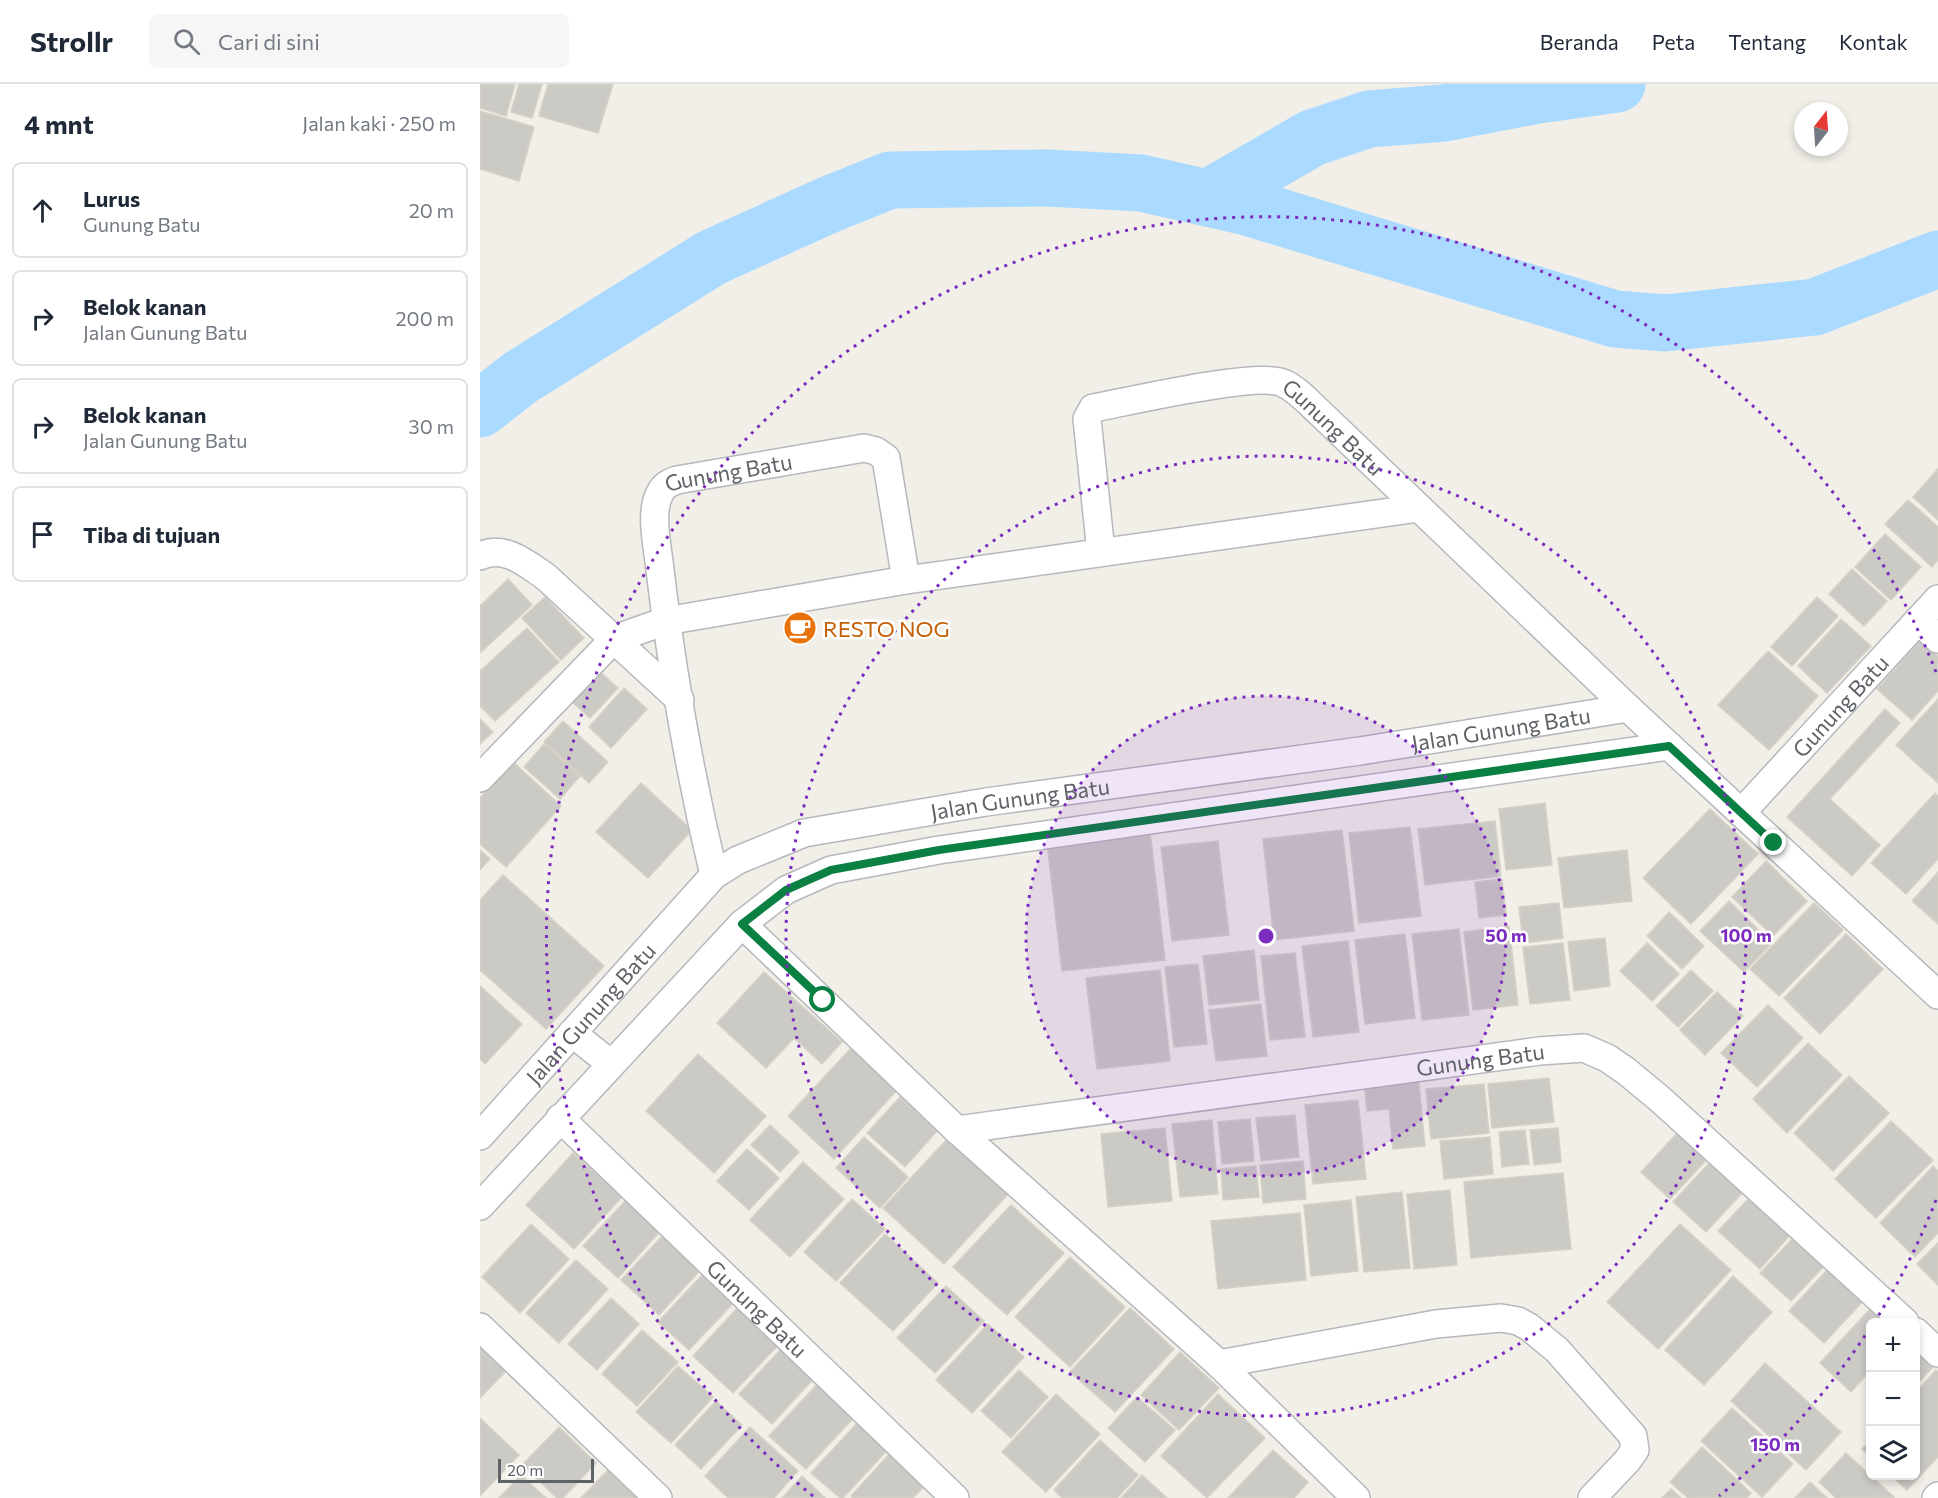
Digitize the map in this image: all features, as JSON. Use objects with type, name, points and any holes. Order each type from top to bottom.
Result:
[{"type":"street","name":"Gunung Batu","points":[[1101,552],[1088,419],[1093,408],[1222,384],[1282,382],[1319,412],[1628,708]]},
{"type":"street","name":"Gunung Batu","points":[[714,875],[698,808],[666,621],[655,521],[659,494],[667,483],[677,480],[864,448],[876,451],[886,458],[906,580]]},
{"type":"street","points":[[480,778],[614,639],[666,621],[906,580],[1419,508]]},
{"type":"street","points":[[480,556],[487,552],[501,551],[522,561],[546,577],[680,700]]},
{"type":"street","name":"Gunung Batu","points":[[1741,813],[1938,598]]},
{"type":"street","points":[[1918,621],[1938,639]]},
{"type":"street","points":[[1628,708],[1938,994]]},
{"type":"street","name":"Jalan Gunung Batu","points":[[480,1136],[714,875],[738,860],[804,833],[986,802],[1360,751],[1628,708]]},
{"type":"street","name":"Jalan Gunung Batu","points":[[480,1206],[742,924],[786,890],[831,870],[939,850],[1669,746]]},
{"type":"street","points":[[932,811],[939,850]]},
{"type":"street","points":[[742,924],[957,1130],[1219,1364],[1356,1498]]},
{"type":"street","points":[[572,1033],[611,1064]]},
{"type":"street","name":"Gunung Batu","points":[[957,1130],[1539,1051],[1584,1048],[1607,1058],[1661,1100],[1900,1318]]},
{"type":"street","name":"Gunung Batu","points":[[560,1118],[955,1498]]},
{"type":"street","points":[[1219,1364],[1436,1324],[1501,1318],[1518,1321],[1557,1350],[1633,1436],[1635,1449],[1592,1498]]},
{"type":"street","points":[[480,1327],[658,1498]]},
{"type":"street","points":[[1920,1336],[1938,1353]]},
{"type":"building","points":[[480,84],[515,84],[506,116],[480,108]]},
{"type":"building","points":[[519,84],[542,84],[532,118],[511,112]]},
{"type":"building","points":[[548,84],[613,84],[598,133],[539,116]]},
{"type":"building","points":[[480,111],[534,127],[519,181],[480,169]]},
{"type":"building","points":[[1938,469],[1938,520],[1913,497]]},
{"type":"building","points":[[1908,500],[1938,527],[1938,560],[1932,567],[1885,524]]},
{"type":"building","points":[[1885,534],[1921,567],[1891,600],[1855,567]]},
{"type":"building","points":[[1852,569],[1887,601],[1864,626],[1829,594]]},
{"type":"building","points":[[508,579],[532,605],[481,652],[480,606]]},
{"type":"building","points":[[545,597],[584,638],[561,660],[522,618]]},
{"type":"building","points":[[1817,597],[1838,616],[1792,666],[1771,647]]},
{"type":"building","points":[[1841,619],[1871,646],[1827,693],[1798,666]]},
{"type":"building","points":[[527,628],[559,662],[495,721],[480,706],[480,671]]},
{"type":"building","points":[[1921,640],[1938,656],[1938,691],[1912,720],[1877,689]]},
{"type":"building","points":[[1768,651],[1818,696],[1769,750],[1718,705]]},
{"type":"building","points":[[599,671],[618,688],[590,718],[571,701]]},
{"type":"building","points":[[624,688],[647,709],[611,748],[589,727]]},
{"type":"building","points":[[1938,699],[1938,783],[1896,745]]},
{"type":"building","points":[[1885,709],[1900,723],[1830,799],[1880,845],[1852,876],[1787,817]]},
{"type":"building","points":[[480,719],[493,732],[480,744]]},
{"type":"building","points":[[563,721],[608,762],[589,783],[544,742]]},
{"type":"building","points":[[544,744],[580,776],[560,799],[524,767]]},
{"type":"building","points":[[513,762],[561,806],[506,867],[480,844],[480,798]]},
{"type":"building","points":[[641,783],[692,830],[648,878],[596,832]]},
{"type":"building","points":[[1935,793],[1938,796],[1938,859],[1906,894],[1871,863]]},
{"type":"building","points":[[1545,803],[1552,865],[1506,870],[1499,809]]},
{"type":"building","points":[[1710,809],[1758,854],[1691,924],[1643,878]]},
{"type":"building","points":[[1495,821],[1501,876],[1425,885],[1418,829]]},
{"type":"building","points":[[1410,827],[1421,916],[1359,923],[1349,833]]},
{"type":"building","points":[[1342,830],[1354,931],[1274,940],[1263,839]]},
{"type":"building","points":[[1150,831],[1165,960],[1062,971],[1047,843]]},
{"type":"building","points":[[1218,841],[1229,935],[1172,941],[1161,847]]},
{"type":"building","points":[[480,850],[490,859],[480,870]]},
{"type":"building","points":[[1627,850],[1632,901],[1564,908],[1558,858]]},
{"type":"building","points":[[1766,861],[1807,901],[1773,936],[1732,897]]},
{"type":"building","points":[[1938,872],[1938,924],[1912,901]]},
{"type":"building","points":[[503,875],[604,966],[546,1029],[480,970],[480,900]]},
{"type":"building","points":[[1502,879],[1506,915],[1479,918],[1475,882]]},
{"type":"building","points":[[1729,901],[1772,943],[1744,972],[1700,931]]},
{"type":"building","points":[[1559,903],[1563,938],[1523,943],[1519,907]]},
{"type":"building","points":[[1814,903],[1843,930],[1779,996],[1750,969]]},
{"type":"building","points":[[1669,912],[1704,946],[1682,969],[1647,936]]},
{"type":"building","points":[[1509,926],[1518,1005],[1473,1010],[1464,932]]},
{"type":"building","points":[[1459,929],[1469,1015],[1422,1020],[1412,934]]},
{"type":"building","points":[[1405,934],[1415,1018],[1365,1024],[1355,940]]},
{"type":"building","points":[[1846,934],[1883,969],[1820,1034],[1784,998]]},
{"type":"building","points":[[1605,938],[1610,986],[1574,991],[1568,942]]},
{"type":"building","points":[[1348,941],[1359,1032],[1313,1037],[1302,946]]},
{"type":"building","points":[[1563,943],[1570,1000],[1530,1004],[1523,947]]},
{"type":"building","points":[[1647,943],[1679,974],[1652,1001],[1620,971]]},
{"type":"building","points":[[1254,950],[1259,1000],[1209,1005],[1203,956]]},
{"type":"building","points":[[1295,953],[1305,1037],[1270,1040],[1261,956]]},
{"type":"building","points":[[1198,964],[1207,1044],[1174,1047],[1165,967]]},
{"type":"building","points":[[1160,970],[1170,1061],[1097,1069],[1086,978]]},
{"type":"building","points":[[1691,970],[1713,991],[1678,1027],[1656,1006]]},
{"type":"building","points":[[764,972],[842,1042],[822,1064],[794,1038],[766,1068],[717,1023]]},
{"type":"building","points":[[480,986],[522,1024],[485,1064],[480,1059]]},
{"type":"building","points":[[1717,992],[1743,1016],[1705,1055],[1680,1030]]},
{"type":"building","points":[[1261,1004],[1267,1056],[1216,1061],[1209,1010]]},
{"type":"building","points":[[1768,1005],[1803,1038],[1757,1087],[1721,1053]]},
{"type":"building","points":[[1808,1043],[1842,1075],[1787,1133],[1753,1099]]},
{"type":"building","points":[[851,1048],[897,1090],[834,1159],[788,1116]]},
{"type":"building","points":[[698,1054],[766,1116],[714,1173],[646,1111]]},
{"type":"building","points":[[1418,1075],[1425,1146],[1393,1149],[1389,1109],[1367,1111],[1364,1080]]},
{"type":"building","points":[[1849,1076],[1889,1113],[1833,1171],[1794,1133]]},
{"type":"building","points":[[1549,1078],[1554,1122],[1492,1128],[1488,1084]]},
{"type":"building","points":[[1484,1084],[1489,1133],[1431,1139],[1426,1089]]},
{"type":"building","points":[[900,1097],[937,1131],[905,1167],[867,1133]]},
{"type":"building","points":[[1358,1100],[1366,1179],[1313,1184],[1305,1105]]},
{"type":"building","points":[[1295,1115],[1299,1157],[1261,1161],[1256,1118]]},
{"type":"building","points":[[1250,1119],[1254,1161],[1222,1164],[1218,1122]]},
{"type":"building","points":[[1212,1120],[1218,1194],[1180,1197],[1172,1124]]},
{"type":"building","points":[[1891,1121],[1933,1160],[1876,1218],[1835,1179]]},
{"type":"building","points":[[770,1125],[799,1152],[780,1172],[751,1145]]},
{"type":"building","points":[[1165,1128],[1172,1201],[1108,1207],[1101,1134]]},
{"type":"building","points":[[1558,1128],[1561,1162],[1534,1165],[1530,1130]]},
{"type":"building","points":[[1681,1129],[1710,1156],[1670,1199],[1641,1172]]},
{"type":"building","points":[[1525,1130],[1529,1164],[1502,1167],[1499,1132]]},
{"type":"building","points":[[864,1137],[908,1177],[880,1208],[836,1168]]},
{"type":"building","points":[[1490,1137],[1493,1174],[1444,1179],[1440,1141]]},
{"type":"building","points":[[948,1138],[1009,1193],[944,1264],[883,1208]]},
{"type":"building","points":[[747,1149],[779,1178],[749,1210],[717,1181]]},
{"type":"building","points":[[573,1153],[622,1197],[574,1249],[526,1205]]},
{"type":"building","points":[[1712,1160],[1745,1190],[1706,1232],[1673,1202]]},
{"type":"building","points":[[1303,1161],[1306,1199],[1263,1203],[1260,1165]]},
{"type":"building","points":[[803,1162],[844,1199],[790,1257],[750,1220]]},
{"type":"building","points":[[1256,1166],[1259,1197],[1223,1200],[1221,1169]]},
{"type":"building","points":[[1933,1166],[1938,1171],[1938,1233],[1915,1257],[1880,1223]]},
{"type":"building","points":[[1563,1173],[1571,1249],[1471,1258],[1464,1182]]},
{"type":"building","points":[[1450,1190],[1457,1265],[1414,1269],[1407,1194]]},
{"type":"building","points":[[1402,1192],[1410,1268],[1364,1272],[1356,1197]]},
{"type":"building","points":[[630,1196],[664,1227],[618,1278],[583,1246]]},
{"type":"building","points":[[1750,1197],[1791,1234],[1760,1269],[1718,1231]]},
{"type":"building","points":[[852,1199],[885,1229],[836,1281],[804,1252]]},
{"type":"building","points":[[1351,1200],[1358,1271],[1311,1276],[1304,1205]]},
{"type":"building","points":[[1011,1205],[1064,1253],[1007,1315],[953,1267]]},
{"type":"building","points":[[1300,1213],[1306,1280],[1218,1289],[1211,1221]]},
{"type":"building","points":[[531,1224],[569,1259],[520,1313],[482,1277]]},
{"type":"building","points":[[1680,1224],[1731,1270],[1658,1349],[1607,1302]]},
{"type":"building","points":[[668,1230],[705,1265],[659,1315],[621,1280]]},
{"type":"building","points":[[885,1234],[938,1283],[893,1331],[840,1283]]},
{"type":"building","points":[[1795,1236],[1826,1264],[1791,1301],[1760,1273]]},
{"type":"building","points":[[1938,1243],[1938,1285],[1917,1264]]},
{"type":"building","points":[[1070,1257],[1125,1307],[1070,1367],[1015,1317]]},
{"type":"building","points":[[576,1260],[608,1289],[559,1343],[526,1313]]},
{"type":"building","points":[[1830,1267],[1865,1299],[1824,1343],[1789,1311]]},
{"type":"building","points":[[706,1271],[737,1299],[689,1350],[658,1322]]},
{"type":"building","points":[[1733,1276],[1772,1312],[1704,1385],[1665,1350]]},
{"type":"building","points":[[946,1286],[984,1321],[935,1373],[897,1338]]},
{"type":"building","points":[[611,1298],[639,1324],[597,1370],[568,1344]]},
{"type":"building","points":[[741,1304],[782,1341],[733,1393],[693,1356]]},
{"type":"building","points":[[1130,1308],[1174,1349],[1115,1412],[1070,1372]]},
{"type":"building","points":[[1871,1308],[1882,1318],[1866,1318],[1866,1375],[1851,1392],[1820,1363]]},
{"type":"building","points":[[988,1324],[1024,1357],[972,1413],[936,1380]]},
{"type":"building","points":[[642,1330],[678,1362],[637,1406],[602,1374]]},
{"type":"building","points":[[480,1345],[507,1370],[480,1398]]},
{"type":"building","points":[[784,1346],[817,1375],[772,1424],[739,1394]]},
{"type":"building","points":[[1920,1351],[1935,1365],[1920,1381]]},
{"type":"building","points":[[1180,1352],[1219,1388],[1179,1430],[1141,1395]]},
{"type":"building","points":[[1765,1363],[1841,1432],[1806,1470],[1731,1401]]},
{"type":"building","points":[[678,1366],[713,1397],[671,1443],[636,1412]]},
{"type":"building","points":[[1019,1370],[1048,1397],[1011,1438],[981,1411]]},
{"type":"building","points":[[1936,1370],[1938,1372],[1938,1457],[1920,1476],[1920,1426],[1920,1388]]},
{"type":"building","points":[[823,1378],[860,1411],[806,1469],[769,1436]]},
{"type":"building","points":[[1056,1394],[1100,1434],[1046,1492],[1002,1452]]},
{"type":"building","points":[[1218,1394],[1265,1438],[1207,1498],[1161,1456]]},
{"type":"building","points":[[1137,1397],[1175,1430],[1145,1462],[1108,1428]]},
{"type":"building","points":[[716,1401],[742,1425],[701,1469],[675,1445]]},
{"type":"building","points":[[1732,1408],[1793,1464],[1762,1497],[1701,1441]]},
{"type":"building","points":[[480,1418],[519,1455],[480,1496]]},
{"type":"building","points":[[861,1419],[891,1446],[843,1498],[840,1498],[811,1473]]},
{"type":"building","points":[[559,1427],[596,1463],[563,1498],[557,1498],[522,1465]]},
{"type":"building","points":[[750,1427],[798,1471],[774,1498],[728,1498],[705,1476]]},
{"type":"building","points":[[1100,1440],[1138,1475],[1117,1498],[1062,1498],[1054,1490]]},
{"type":"building","points":[[1702,1447],[1751,1493],[1747,1498],[1688,1498],[1670,1482]]},
{"type":"building","points":[[895,1448],[930,1480],[913,1498],[853,1498],[851,1496]]},
{"type":"building","points":[[1273,1450],[1308,1482],[1294,1498],[1228,1498]]},
{"type":"building","points":[[1846,1453],[1866,1471],[1866,1480],[1875,1480],[1894,1497],[1836,1498],[1819,1482]]},
{"type":"building","points":[[608,1470],[637,1498],[581,1498]]},
{"type":"building","points":[[521,1475],[546,1498],[499,1498]]},
{"type":"building","points":[[1142,1475],[1167,1498],[1121,1498]]},
{"type":"building","points":[[802,1476],[825,1498],[782,1498]]},
{"type":"building","points":[[1896,1480],[1916,1480],[1907,1490]]},
{"type":"building","points":[[1810,1482],[1827,1498],[1795,1498]]},
{"type":"building","points":[[1671,1489],[1681,1498],[1662,1498]]},
{"type":"waterway","points":[[1208,198],[1312,138],[1369,119],[1444,113],[1538,95],[1617,84]]},
{"type":"waterway","points":[[480,409],[521,377],[711,258],[828,205],[890,180],[1047,178],[1141,183],[1247,207],[1615,319],[1665,323],[1815,307],[1938,259]]},
{"type":"place","name":"RESTO NOG","points":[[800,628]]},
{"type":"route","points":[[823,1000],[742,924],[786,890],[831,870],[939,850],[1669,746],[1774,843]]}]
